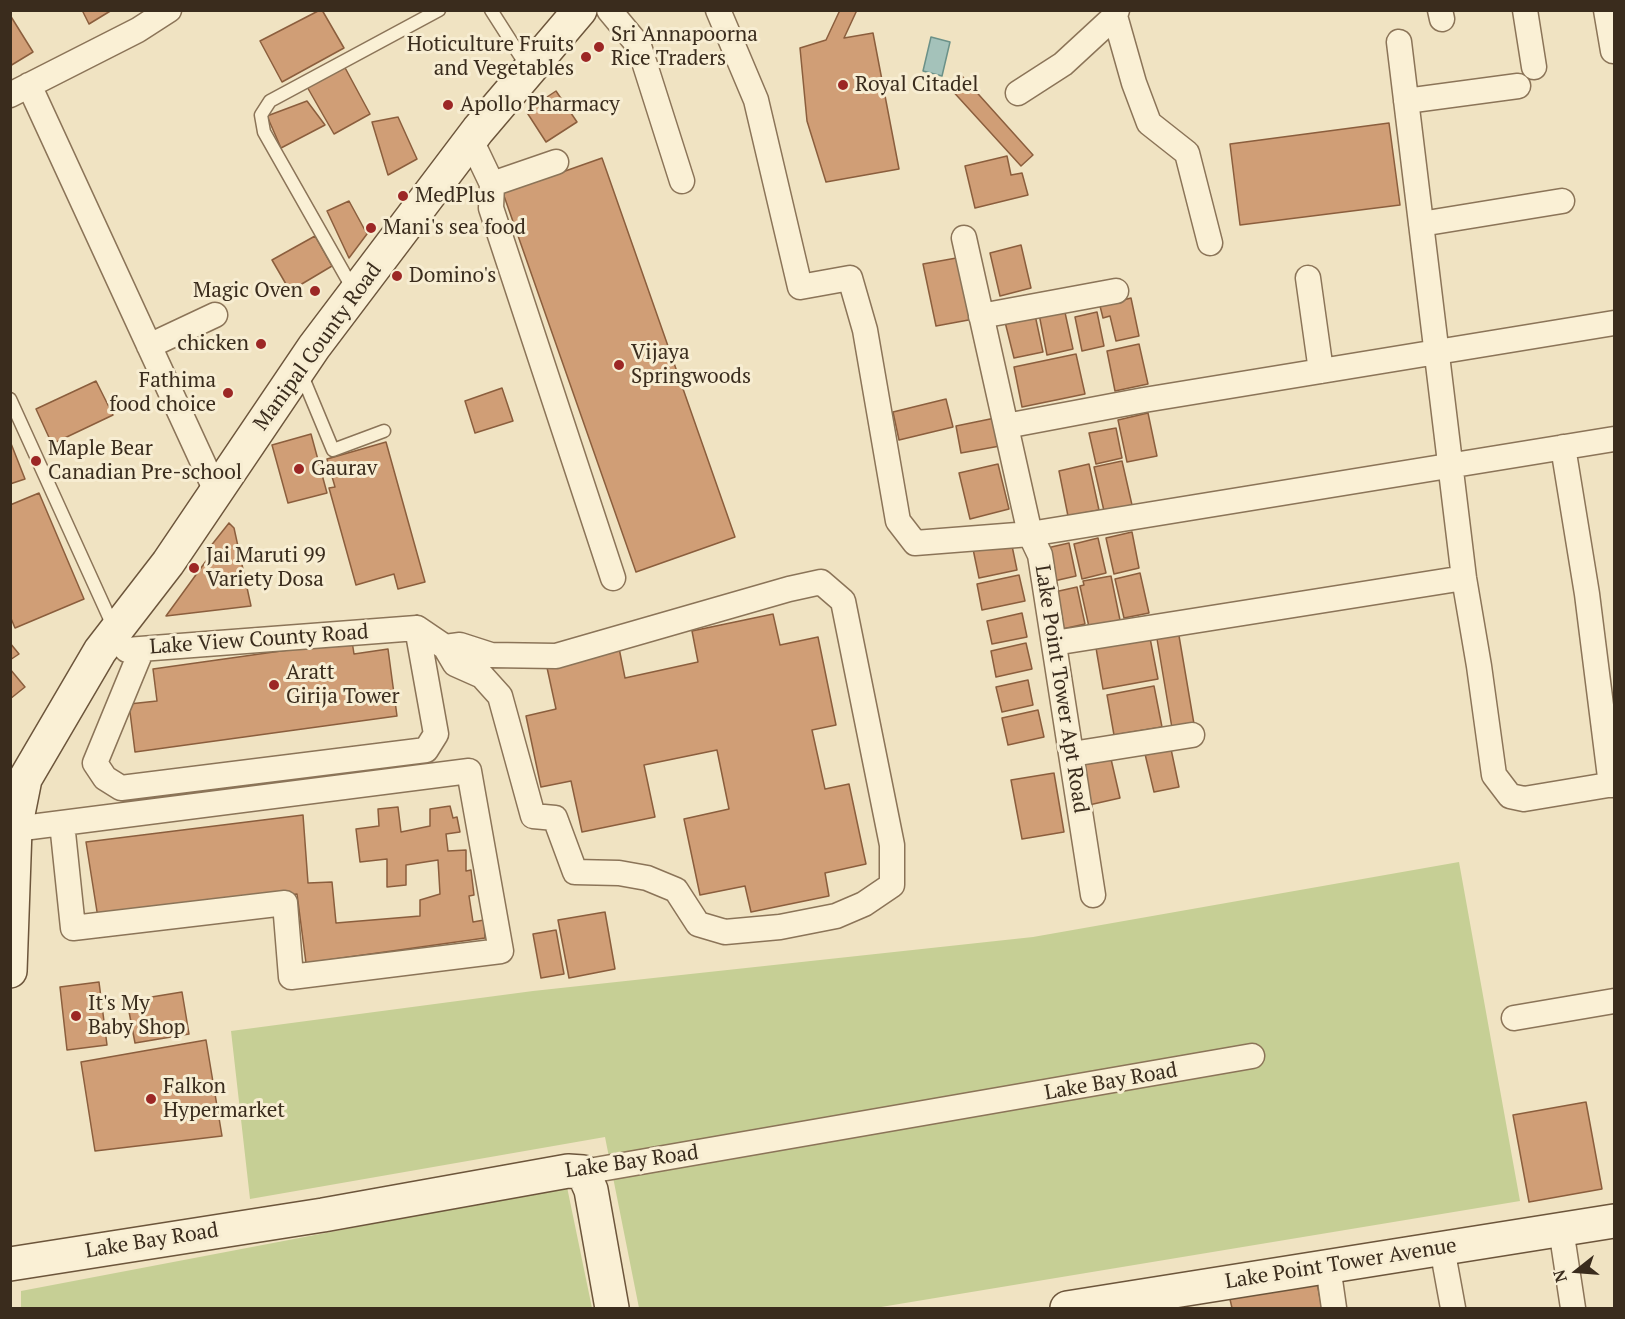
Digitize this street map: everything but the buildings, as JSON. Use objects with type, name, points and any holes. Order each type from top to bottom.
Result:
[{"type":"street","points":[[169,10],[138,30],[20,90],[149,346],[216,491]]},
{"type":"street","name":"Manipal County Road","points":[[10,971],[15,779],[119,644],[168,563],[299,369],[465,147],[580,10]]},
{"type":"street","points":[[609,10],[639,46],[682,181]]},
{"type":"street","points":[[717,10],[756,100],[800,287],[850,278],[865,330],[898,521],[915,543],[1030,534],[1614,439]]},
{"type":"street","points":[[1525,10],[1534,67]]},
{"type":"street","points":[[1606,10],[1613,51]]},
{"type":"street","points":[[1018,93],[1064,64],[1116,13]]},
{"type":"street","points":[[1116,13],[1134,83],[1149,123],[1187,153],[1210,243]]},
{"type":"street","points":[[1399,42],[1464,578],[1494,775],[1510,796],[1524,799],[1613,784],[1587,594],[1563,447]]},
{"type":"street","points":[[1406,101],[1518,86]]},
{"type":"street","points":[[465,147],[480,194],[492,196],[556,162]]},
{"type":"street","points":[[492,196],[613,578]]},
{"type":"street","points":[[1421,224],[1562,201]]},
{"type":"street","name":"Lake Point Tower Apt Road","points":[[964,238],[1030,534],[1040,555],[1093,895]]},
{"type":"street","points":[[1308,278],[1321,371]]},
{"type":"street","points":[[981,316],[1116,291]]},
{"type":"street","points":[[149,346],[215,315]]},
{"type":"street","points":[[1006,426],[1144,400],[1614,324]]},
{"type":"street","points":[[1054,643],[1464,578]]},
{"type":"street","points":[[417,628],[445,647],[454,664],[486,665],[556,656],[789,589],[821,582],[843,601],[892,845],[892,885],[864,904],[836,916],[780,927],[725,932],[698,924],[676,890],[647,878],[619,873],[575,872],[555,818],[533,816],[500,696],[486,665]]},
{"type":"street","points":[[119,644],[95,763],[105,778],[121,788],[426,750],[436,734],[417,628]]},
{"type":"street","name":"Lake View County Road","points":[[119,644],[417,628]]},
{"type":"street","points":[[1071,754],[1192,735]]},
{"type":"street","points":[[15,829],[469,771],[501,951],[291,977],[285,903],[73,928],[62,823]]},
{"type":"street","points":[[1514,1018],[1614,1001]]},
{"type":"street","name":"Lake Bay Road","points":[[10,1264],[323,1215],[568,1171],[583,1172],[1252,1056]]},
{"type":"street","points":[[583,1172],[591,1190],[612,1308]]},
{"type":"street","name":"Lake Point Tower Avenue","points":[[1080,1307],[1196,1298],[1328,1266],[1614,1221]]},
{"type":"street","points":[[1561,1229],[1573,1308]]},
{"type":"street","points":[[1442,1248],[1453,1308]]},
{"type":"street","points":[[1328,1266],[1334,1308]]},
{"type":"lane","points":[[356,292],[264,132],[261,115],[270,101],[439,10]]},
{"type":"lane","points":[[491,10],[530,70]]},
{"type":"lane","points":[[299,369],[333,450],[384,432]]},
{"type":"lane","points":[[10,399],[119,644]]},
{"type":"green space","points":[[1459,862],[1520,1201],[875,1308],[639,1308],[605,1137],[250,1199],[231,1031],[533,991],[1033,937]]},
{"type":"green space","points":[[567,1187],[592,1308],[21,1308],[21,1291]]},
{"type":"water","points":[[931,37],[950,42],[942,76],[923,71]]},
{"type":"place","name":"Sri Annapoorna Rice Traders","points":[[599,47]]},
{"type":"place","name":"Hoticulture Fruits and Vegetables","points":[[586,57]]},
{"type":"place","name":"Royal Citadel","points":[[843,85]]},
{"type":"place","name":"Apollo Pharmacy","points":[[448,105]]},
{"type":"place","name":"MedPlus","points":[[403,196]]},
{"type":"place","name":"Mani's sea food","points":[[371,228]]},
{"type":"place","name":"Domino's","points":[[397,276]]},
{"type":"place","name":"Magic Oven","points":[[315,291]]},
{"type":"place","name":"chicken","points":[[261,344]]},
{"type":"place","name":"Vijaya Springwoods","points":[[619,365]]},
{"type":"place","name":"Fathima food choice","points":[[228,393]]},
{"type":"place","name":"Maple Bear Canadian Pre-school","points":[[36,461]]},
{"type":"place","name":"Gaurav","points":[[299,469]]},
{"type":"place","name":"Jai Maruti 99 Variety Dosa","points":[[194,568]]},
{"type":"place","name":"Aratt Girija Tower","points":[[274,685]]},
{"type":"place","name":"It's My Baby Shop","points":[[76,1016]]},
{"type":"place","name":"Falkon Hypermarket","points":[[151,1099]]}]
